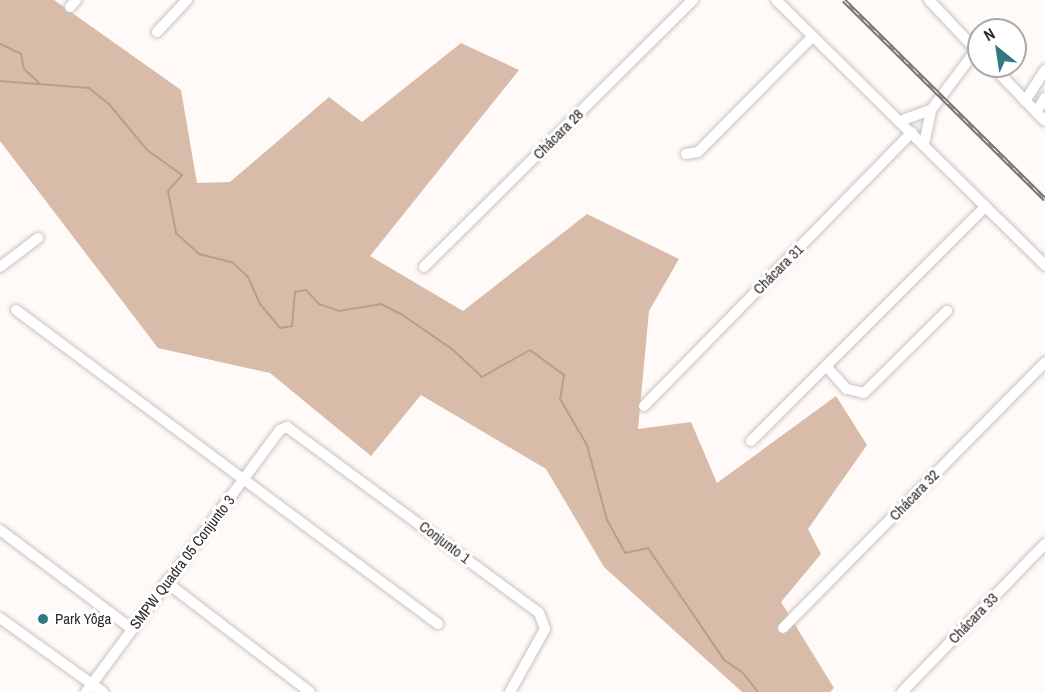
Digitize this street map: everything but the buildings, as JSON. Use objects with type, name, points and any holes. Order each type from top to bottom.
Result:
[{"type":"street","points":[[157,32],[187,0]]},
{"type":"street","name":"Chácara 28","points":[[424,267],[693,0]]},
{"type":"street","points":[[776,0],[1045,265]]},
{"type":"street","points":[[934,2],[967,39]]},
{"type":"street","points":[[686,154],[702,149],[813,36]]},
{"type":"street","points":[[924,144],[931,110],[967,65]]},
{"type":"street","points":[[1025,101],[1045,70]]},
{"type":"street","points":[[1003,78],[1045,121]]},
{"type":"street","points":[[1036,112],[1045,98]]},
{"type":"street","points":[[900,121],[931,110]]},
{"type":"street","name":"Chácara 31","points":[[644,406],[912,132]]},
{"type":"street","points":[[752,441],[986,206]]},
{"type":"street","points":[[0,267],[38,238]]},
{"type":"street","points":[[16,310],[438,624]]},
{"type":"street","points":[[826,366],[846,389],[864,393],[947,310]]},
{"type":"street","name":"Chácara 32","points":[[783,628],[1045,363]]},
{"type":"street","name":"Conjunto 1","points":[[278,433],[285,427],[292,430],[539,613],[545,629],[510,692]]},
{"type":"street","name":"SMPW Quadra 05 Conjunto 3","points":[[89,688],[278,433]]},
{"type":"street","points":[[0,530],[132,629]]},
{"type":"street","name":"Chácara 33","points":[[902,692],[1045,544]]},
{"type":"street","points":[[166,582],[310,692]]},
{"type":"street","points":[[0,618],[89,688],[103,692]]},
{"type":"shaded area","points":[[0,0],[54,0],[181,90],[197,183],[230,182],[329,97],[362,122],[461,43],[519,70],[370,256],[463,311],[587,214],[679,259],[649,311],[638,429],[691,422],[717,483],[836,396],[867,445],[808,529],[821,554],[781,602],[834,688],[830,692],[742,692],[604,567],[546,469],[421,395],[371,456],[270,373],[158,348],[0,141]]},
{"type":"waterway","points":[[0,44],[21,54],[24,69],[39,83]]},
{"type":"waterway","points":[[0,81],[89,88],[109,104],[147,150],[182,175],[168,191],[176,233],[199,254],[232,262],[248,277],[260,304],[280,328],[292,326],[295,292],[306,290],[319,304],[339,311],[381,304],[401,314],[452,349],[482,377],[530,350],[564,375],[560,399],[587,445],[607,520],[625,553],[648,548],[724,660],[743,673],[758,692]]},
{"type":"railway","points":[[844,0],[1045,199]]},
{"type":"place","name":"Park Yôga","points":[[43,619]]}]
